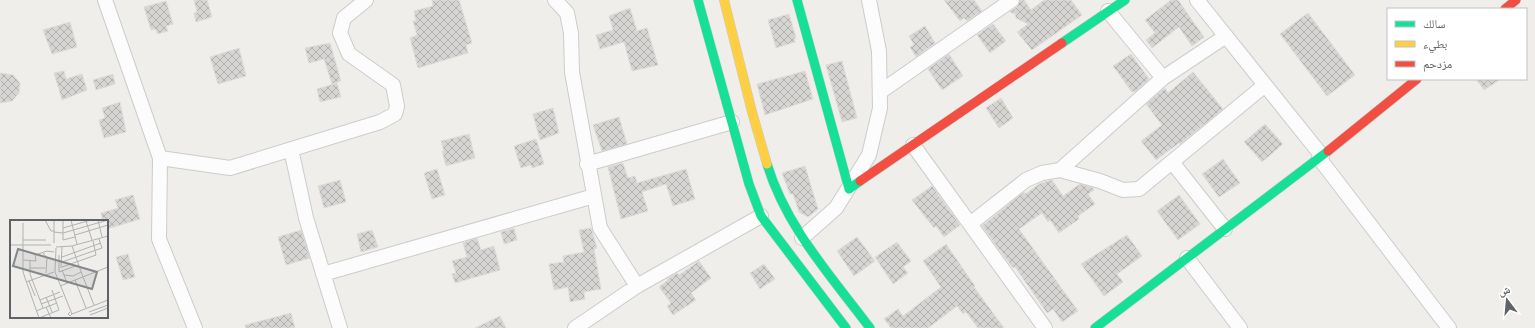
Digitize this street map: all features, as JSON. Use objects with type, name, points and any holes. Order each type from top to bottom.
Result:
[{"type":"street","points":[[105,0],[160,158],[159,239],[195,328]]},
{"type":"street","points":[[160,158],[230,168],[380,122],[395,114],[397,106],[393,85],[349,54],[340,32],[344,18],[366,0]]},
{"type":"street","points":[[555,0],[567,13],[571,33],[572,72],[587,164],[600,228],[637,286]]},
{"type":"street","points":[[698,0],[749,184],[761,216],[846,328]]},
{"type":"street","points":[[724,0],[752,112],[770,173],[784,209],[802,238],[870,328]]},
{"type":"street","points":[[798,0],[849,189]]},
{"type":"street","points":[[802,238],[836,208],[869,155],[880,108],[879,51],[869,0]]},
{"type":"street","points":[[880,92],[1012,0]]},
{"type":"street","points":[[849,189],[1125,0]]},
{"type":"street","points":[[1197,0],[1265,85],[1449,328]]},
{"type":"street","points":[[1506,8],[1516,0]]},
{"type":"street","points":[[1108,11],[1162,78]]},
{"type":"street","points":[[1060,170],[1162,78],[1226,36]]},
{"type":"street","points":[[1095,328],[1320,157],[1416,80]]},
{"type":"street","points":[[970,224],[1026,180],[1042,173],[1060,170],[1100,181],[1123,190],[1139,189],[1265,85]]},
{"type":"street","points":[[587,164],[732,122]]},
{"type":"street","points":[[913,145],[1046,328]]},
{"type":"street","points":[[291,149],[306,218],[340,328]]},
{"type":"street","points":[[1172,162],[1225,229]]},
{"type":"street","points":[[323,274],[594,196]]},
{"type":"street","points":[[575,328],[637,286],[761,216]]},
{"type":"street","points":[[1187,258],[1240,328]]},
{"type":"building","points":[[194,0],[207,0],[212,17],[196,22],[194,13],[197,12]]},
{"type":"building","points":[[432,0],[459,0],[472,43],[466,45],[468,53],[418,68],[410,38],[417,35],[413,21],[416,21],[414,11],[433,6]]},
{"type":"building","points":[[944,0],[974,0],[982,11],[967,21],[964,18],[960,21]]},
{"type":"building","points":[[1020,0],[1024,0],[1031,10],[1044,0],[1071,0],[1082,15],[1032,50],[1017,32],[1028,24],[1016,18],[1015,14],[1010,12],[1017,7]]},
{"type":"building","points":[[1171,0],[1178,0],[1204,37],[1192,46],[1179,27],[1152,48],[1146,40],[1155,33],[1145,20]]},
{"type":"building","points":[[166,1],[173,24],[166,26],[168,31],[157,34],[156,29],[151,30],[144,7]]},
{"type":"building","points":[[630,8],[637,31],[647,28],[658,65],[632,71],[624,42],[600,49],[596,35],[613,30],[609,16]]},
{"type":"building","points":[[1308,13],[1355,75],[1327,96],[1280,34]]},
{"type":"building","points":[[789,14],[796,38],[794,38],[795,42],[776,48],[768,20]]},
{"type":"building","points":[[70,22],[77,47],[52,54],[43,30]]},
{"type":"building","points":[[993,24],[1006,41],[990,53],[977,35]]},
{"type":"building","points":[[925,26],[935,43],[916,57],[910,47],[914,45],[909,36]]},
{"type":"building","points":[[330,43],[341,81],[332,84],[324,59],[309,63],[305,48]]},
{"type":"building","points":[[239,48],[246,76],[218,84],[210,57]]},
{"type":"building","points":[[949,54],[963,76],[942,90],[928,69]]},
{"type":"building","points":[[1131,54],[1149,79],[1136,91],[1132,92],[1113,66]]},
{"type":"building","points":[[842,61],[857,118],[842,122],[826,65]]},
{"type":"building","points":[[64,71],[66,79],[82,74],[87,90],[62,100],[54,73]]},
{"type":"building","points":[[805,71],[813,99],[765,115],[757,84]]},
{"type":"building","points":[[1193,72],[1223,109],[1180,144],[1179,143],[1156,160],[1141,141],[1162,125],[1146,104],[1165,88],[1168,93]]},
{"type":"building","points":[[0,73],[13,75],[20,83],[19,93],[12,101],[0,103]]},
{"type":"building","points":[[113,74],[115,84],[96,90],[93,80]]},
{"type":"building","points":[[1477,80],[1499,80],[1484,90]]},
{"type":"building","points":[[337,83],[341,97],[320,102],[317,89]]},
{"type":"building","points":[[1001,98],[1013,118],[999,128],[986,108]]},
{"type":"building","points":[[120,102],[126,132],[104,138],[99,120],[105,118],[102,108]]},
{"type":"building","points":[[553,108],[559,133],[540,140],[533,114]]},
{"type":"building","points":[[619,117],[627,144],[602,151],[593,125]]},
{"type":"building","points":[[1265,124],[1283,144],[1262,162],[1244,142]]},
{"type":"building","points":[[469,134],[475,158],[446,166],[441,141]]},
{"type":"building","points":[[536,139],[544,164],[532,168],[531,165],[521,168],[514,146]]},
{"type":"building","points":[[1223,159],[1240,183],[1219,197],[1202,174]]},
{"type":"building","points":[[623,163],[628,178],[635,176],[637,183],[686,169],[695,199],[673,206],[666,184],[642,192],[648,211],[621,219],[608,167]]},
{"type":"building","points":[[805,166],[818,209],[808,217],[799,212],[793,194],[790,194],[782,173]]},
{"type":"building","points":[[437,169],[445,195],[432,199],[424,173]]},
{"type":"building","points":[[340,180],[346,202],[324,208],[318,186]]},
{"type":"building","points":[[1052,180],[1063,196],[1080,184],[1093,188],[1094,190],[1088,194],[1095,204],[1078,216],[1079,219],[1059,233],[1050,220],[1048,222],[1042,213],[1019,229],[1078,311],[1062,322],[1053,309],[1047,313],[1015,267],[1013,268],[982,226],[1024,192],[1025,194],[1041,183]]},
{"type":"building","points":[[932,186],[960,225],[944,237],[936,226],[934,228],[912,200]]},
{"type":"building","points":[[133,195],[140,219],[108,229],[108,220],[103,220],[101,213],[118,208],[115,200]]},
{"type":"building","points":[[1179,195],[1200,224],[1178,240],[1157,211]]},
{"type":"building","points":[[514,228],[517,240],[504,244],[501,232]]},
{"type":"building","points":[[591,228],[597,248],[594,249],[601,289],[584,292],[585,299],[570,302],[568,287],[554,290],[549,264],[564,262],[563,256],[584,252],[579,230]]},
{"type":"building","points":[[301,230],[310,258],[286,265],[278,237]]},
{"type":"building","points":[[372,230],[378,247],[361,252],[357,234]]},
{"type":"building","points":[[1127,235],[1142,256],[1117,274],[1123,282],[1104,296],[1081,264]]},
{"type":"building","points":[[857,237],[875,261],[854,276],[837,251]]},
{"type":"building","points":[[477,238],[481,250],[494,246],[500,270],[455,283],[452,274],[456,273],[452,261],[467,257],[463,243]]},
{"type":"building","points":[[897,242],[911,261],[903,267],[908,273],[893,284],[875,257]]},
{"type":"building","points":[[946,244],[975,286],[974,287],[1004,328],[978,328],[966,312],[963,314],[957,306],[928,328],[891,328],[884,319],[898,309],[903,316],[941,287],[923,261]]},
{"type":"building","points":[[128,254],[135,277],[123,280],[116,257]]},
{"type":"building","points":[[699,261],[711,278],[691,293],[696,300],[673,315],[667,306],[671,303],[659,287],[668,280],[667,279],[677,273],[679,275]]},
{"type":"building","points":[[764,264],[775,279],[760,289],[750,273]]},
{"type":"building","points":[[291,313],[295,328],[246,328],[245,325]]},
{"type":"building","points":[[500,316],[506,328],[475,328]]},
{"type":"traffic: fast","points":[[698,0],[749,184],[761,216],[846,328]]},
{"type":"traffic: fast","points":[[797,0],[849,189],[860,181]]},
{"type":"traffic: fast","points":[[1062,43],[1125,0]]},
{"type":"traffic: fast","points":[[1095,328],[1328,151]]},
{"type":"traffic: fast","points":[[767,164],[775,187],[798,230],[825,270],[870,328]]},
{"type":"traffic: slow","points":[[724,0],[752,112],[767,164]]},
{"type":"traffic: jam","points":[[1506,8],[1516,0]]},
{"type":"traffic: jam","points":[[860,181],[1062,43]]},
{"type":"traffic: jam","points":[[1328,151],[1416,80]]}]
